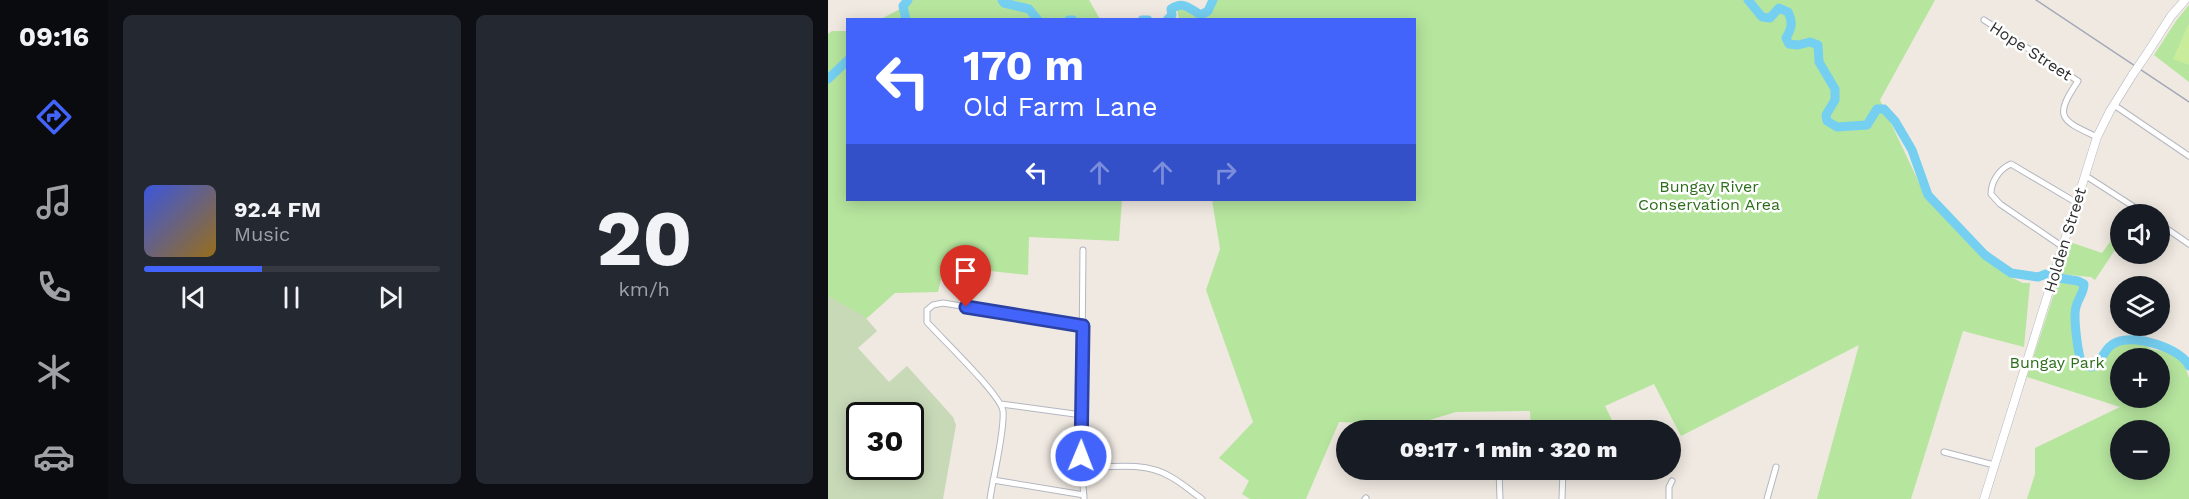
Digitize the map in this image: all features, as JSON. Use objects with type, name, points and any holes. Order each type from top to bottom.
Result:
[{"type":"main road","name":"Holden Street","points":[[1984,499],[2097,137],[2133,74],[2171,16],[2185,0]]},
{"type":"street","name":"Hope Street","points":[[1984,20],[2078,81],[2062,108],[2063,115],[2068,122],[2097,137]]},
{"type":"street","points":[[2114,105],[2189,156]]},
{"type":"street","points":[[2063,246],[2000,204],[1991,194],[1991,188],[1999,172],[2011,164],[2077,203]]},
{"type":"street","points":[[2086,176],[2129,204]]},
{"type":"street","points":[[2170,231],[2189,244]]},
{"type":"street","points":[[993,480],[1084,497],[1082,468],[1083,250]]},
{"type":"street","points":[[990,499],[1002,422],[1001,404],[927,322],[925,314],[929,307],[943,303],[1083,326]]},
{"type":"street","points":[[1001,404],[1082,415]]},
{"type":"street","points":[[1944,452],[1994,465]]},
{"type":"street","points":[[1082,468],[1135,467],[1155,470],[1171,477],[1202,499]]},
{"type":"street","points":[[1767,499],[1776,467]]},
{"type":"street","points":[[1499,480],[1500,499]]},
{"type":"street","points":[[1562,499],[1563,480]]},
{"type":"street","points":[[1669,499],[1672,481]]},
{"type":"green space","points":[[908,0],[1089,0],[1099,18],[883,18],[900,9]]},
{"type":"green space","name":"Bungay River Conservation Area","points":[[1213,0],[1935,0],[1880,100],[1922,189],[2006,275],[2023,283],[2030,283],[2024,347],[1963,331],[1911,499],[1817,499],[1859,345],[1681,436],[1681,420],[1673,420],[1654,384],[1605,406],[1612,420],[1530,420],[1530,411],[1456,412],[1430,420],[1336,420],[1336,429],[1306,499],[1250,499],[1242,494],[1249,481],[1219,458],[1253,422],[1206,290],[1220,249],[1212,201],[1416,201],[1416,18],[1179,18],[1176,5],[1186,5],[1202,15],[1208,11]]},
{"type":"green space","points":[[2189,5],[2189,82],[2154,55]]},
{"type":"green space","points":[[2189,25],[2189,65],[2173,59]]},
{"type":"green space","points":[[832,31],[846,31],[846,201],[1122,201],[1119,241],[1029,237],[1028,275],[944,266],[938,292],[895,293],[866,319],[828,296],[828,34]]},
{"type":"green space","points":[[2070,242],[2102,253],[2110,242],[2110,258],[2095,280],[2091,277],[2060,274]]},
{"type":"green space","name":"Bungay Park","points":[[2059,278],[2084,284],[2076,307],[2075,319],[2083,364],[2091,367],[2101,362],[2110,346],[2118,341],[2140,340],[2150,348],[2110,348],[2110,404],[2027,377]]},
{"type":"green space","points":[[828,296],[864,316],[877,331],[858,348],[889,382],[907,366],[953,417],[956,425],[943,499],[828,499]]},
{"type":"green space","points":[[2170,353],[2181,355],[2189,378],[2189,499],[2027,499],[2035,474],[2035,448],[2118,408],[2170,408]]},
{"type":"waterway","points":[[906,18],[903,6],[908,0]]},
{"type":"waterway","points":[[1002,0],[1004,3],[1029,9],[1036,18]]},
{"type":"waterway","points":[[1169,18],[1172,15],[1171,9],[1179,5],[1186,6],[1201,15],[1208,11],[1213,0]]},
{"type":"waterway","points":[[1748,0],[1762,17],[1770,18],[1779,8],[1788,12],[1791,28],[1786,38],[1789,44],[1798,45],[1810,42],[1818,45],[1819,62],[1835,89],[1835,100],[1826,115],[1827,121],[1837,127],[1867,125],[1877,109],[1884,109],[1895,121],[1912,150],[1928,195],[1985,255],[2011,273],[2038,277],[2046,274]]},
{"type":"waterway","points":[[828,79],[846,62]]},
{"type":"waterway","points":[[2059,278],[2084,284],[2075,312],[2076,336],[2082,364],[2091,367],[2112,344],[2135,340],[2167,348],[2184,359],[2189,366]]},
{"type":"railway","points":[[2036,0],[2189,102]]},
{"type":"route","points":[[966,307],[1083,326],[1081,456]]}]
